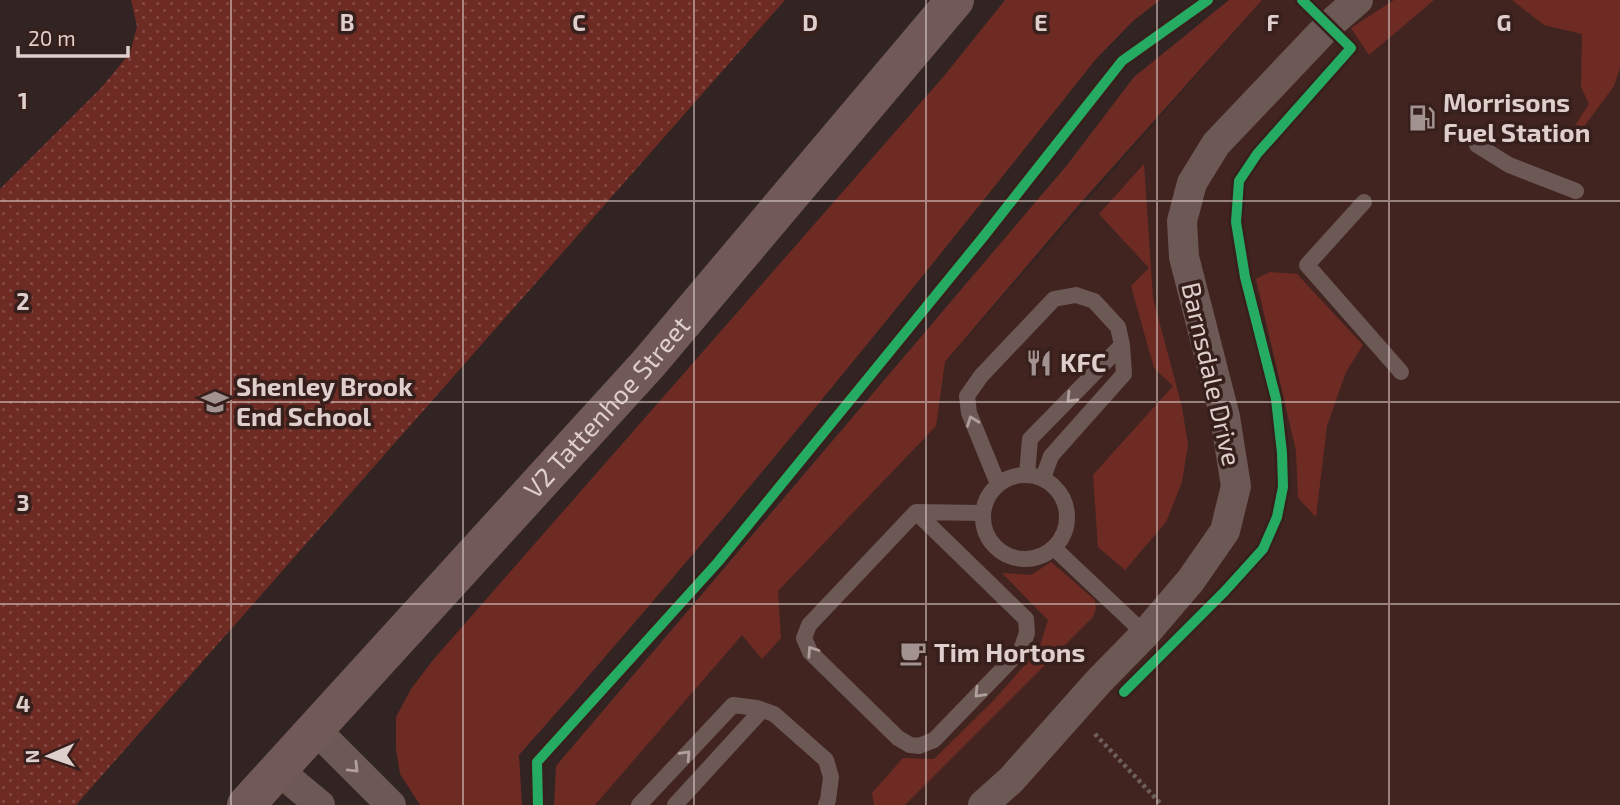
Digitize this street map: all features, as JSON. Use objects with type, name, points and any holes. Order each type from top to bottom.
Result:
[{"type":"street","name":"V2 Tattenhoe Street","points":[[246,805],[648,364],[955,0]]},
{"type":"street","name":"Barnsdale Drive","points":[[983,805],[1011,780],[1099,681],[1145,634],[1191,580],[1225,531],[1236,486],[1225,418],[1184,257],[1182,221],[1192,183],[1216,145],[1328,26],[1358,0]]},
{"type":"street","points":[[316,730],[391,805]]},
{"type":"street","points":[[279,771],[320,805]]},
{"type":"lane","points":[[1477,145],[1509,166],[1576,191]]},
{"type":"lane","points":[[1364,202],[1307,265],[1401,373]]},
{"type":"lane","points":[[998,484],[968,414],[967,396],[981,376],[1054,299],[1076,295],[1094,301],[1118,327],[1124,374],[1035,476]]},
{"type":"lane","points":[[1035,476],[1030,439],[1122,345]]},
{"type":"lane","points":[[1035,476],[1054,486],[1063,497],[1067,510],[1063,537],[1054,548],[1042,556],[1028,559],[1006,555],[990,541],[982,513],[985,502],[998,484],[1006,478],[1035,476]]},
{"type":"lane","points":[[916,512],[1026,618],[1027,633],[1021,650],[934,740],[919,746],[910,745],[898,738],[810,652],[804,638],[809,625],[916,512],[982,513]]},
{"type":"lane","points":[[1054,548],[1145,634]]},
{"type":"lane","points":[[639,805],[733,705],[774,714],[826,760],[831,777],[826,805]]},
{"type":"lane","points":[[675,805],[762,710]]},
{"type":"path","points":[[1089,727],[1162,805]]},
{"type":"shaded area","name":"Shenley Brook End School","points":[[131,0],[785,0],[76,805],[0,805],[0,189],[102,87],[130,53],[137,26]]},
{"type":"shaded area","points":[[1005,0],[1160,0],[1133,21],[1096,59],[812,411],[667,585],[519,755],[522,805],[420,805],[400,774],[396,749],[396,717],[411,689],[433,660],[944,76]]},
{"type":"shaded area","points":[[1229,0],[1262,0],[1077,207],[945,362],[936,426],[778,591],[781,638],[762,659],[742,635],[595,805],[554,805],[556,766],[1067,165],[1134,77]]},
{"type":"shaded area","points":[[1262,0],[1620,0],[1620,805],[568,805],[945,363]]},
{"type":"shaded area","points":[[1394,0],[1434,0],[1369,55],[1351,28]]},
{"type":"shaded area","points":[[1512,0],[1620,0],[1620,68],[1614,86],[1578,135],[1568,136],[1589,104],[1581,87],[1582,34],[1544,25]]},
{"type":"shaded area","points":[[1144,164],[1153,298],[1182,407],[1188,445],[1182,482],[1166,522],[1125,570],[1098,547],[1093,475],[1173,386],[1154,368],[1131,286],[1149,268],[1099,214]]},
{"type":"shaded area","points":[[1270,272],[1297,274],[1363,345],[1346,372],[1327,426],[1316,517],[1298,498],[1296,451],[1256,279]]},
{"type":"shaded area","points":[[1051,562],[1095,600],[1093,617],[905,805],[874,805],[872,793],[903,758],[934,759],[994,700],[1039,649],[1048,620],[1002,573],[1031,575]]},
{"type":"cycle path","points":[[538,805],[537,762],[718,562],[984,236],[1122,61],[1208,0]]},
{"type":"cycle path","points":[[1124,692],[1263,549],[1277,517],[1283,487],[1276,399],[1245,277],[1236,222],[1239,181],[1257,154],[1351,48],[1302,0]]},
{"type":"place","name":"Morrisons Fuel Station","points":[[1422,118]]},
{"type":"place","name":"KFC","points":[[1039,363]]},
{"type":"place","name":"Shenley Brook End School","points":[[215,402]]},
{"type":"place","name":"Tim Hortons","points":[[913,653]]}]
